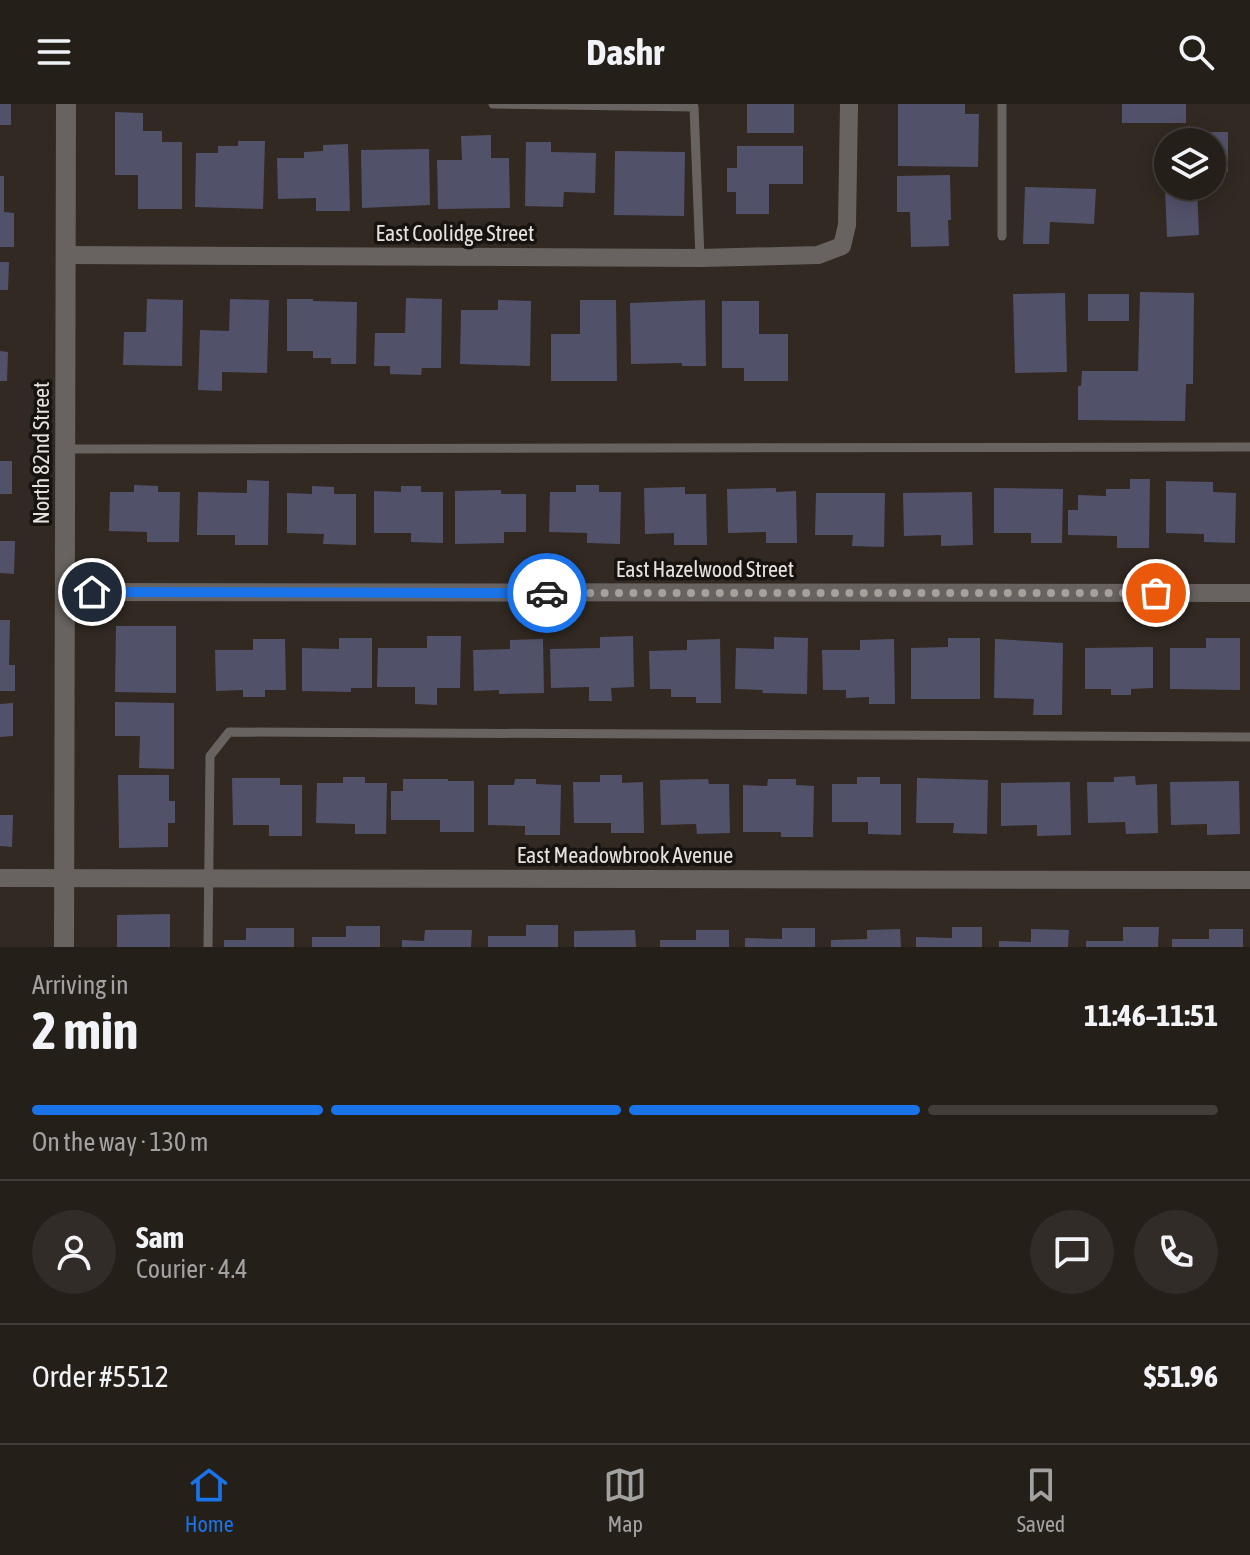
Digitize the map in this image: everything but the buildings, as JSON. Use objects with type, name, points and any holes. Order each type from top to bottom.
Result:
[{"type":"street","name":"North 82nd Street","points":[[64,947],[66,104]]},
{"type":"street","name":"East Coolidge Street","points":[[66,255],[700,258],[818,255],[842,246],[847,225],[849,104]]},
{"type":"street","name":"East Hazelwood Street","points":[[65,592],[1250,593]]},
{"type":"street","name":"East Meadowbrook Avenue","points":[[0,878],[1250,880]]},
{"type":"lane","points":[[493,104],[694,107],[700,258]]},
{"type":"lane","points":[[1002,104],[1002,236]]},
{"type":"lane","points":[[65,449],[1250,447]]},
{"type":"lane","points":[[208,947],[210,756],[229,732],[1250,737]]},
{"type":"way so far","points":[[547,593],[1156,593]]},
{"type":"route","points":[[92,592],[547,593]]}]
